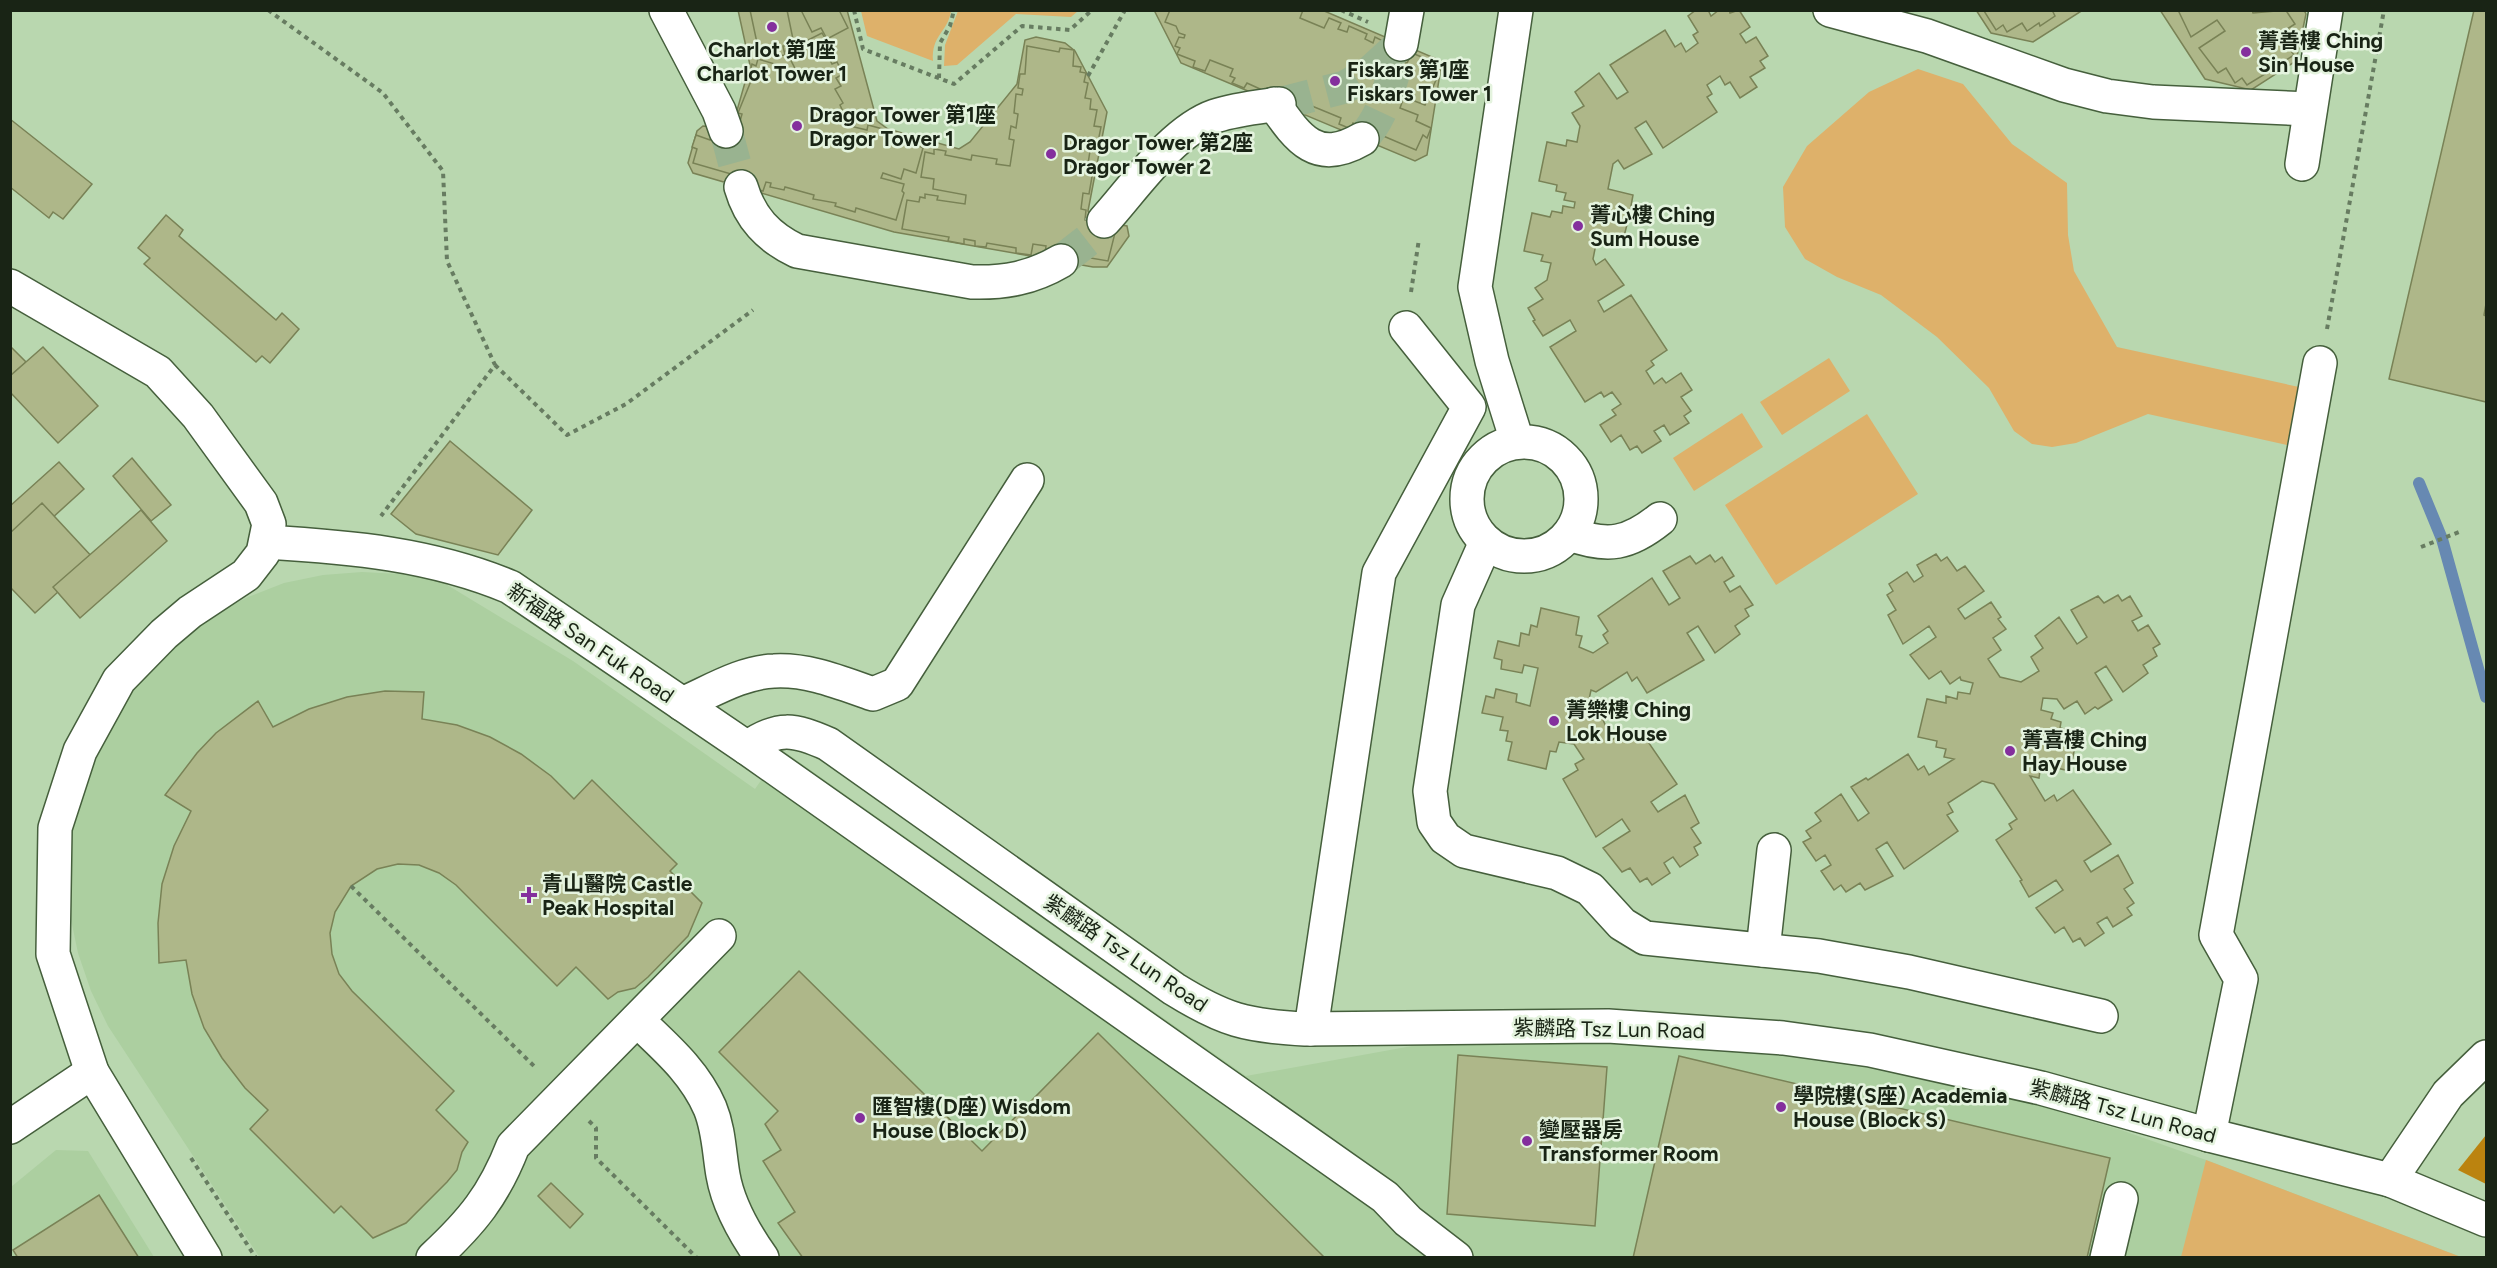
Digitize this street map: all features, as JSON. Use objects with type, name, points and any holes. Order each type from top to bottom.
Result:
[{"type":"street","points":[[666,10],[720,111],[726,131]]},
{"type":"street","points":[[1401,44],[1407,10]]},
{"type":"street","points":[[1516,10],[1475,287],[1492,361],[1517,441]]},
{"type":"street","points":[[1830,10],[1928,36],[2064,85],[2107,96],[2153,102],[2310,109]]},
{"type":"street","points":[[2302,164],[2325,10]]},
{"type":"street","points":[[1104,221],[1178,138],[1195,126],[1234,111],[1277,104],[1294,134],[1305,143],[1320,149],[1341,149],[1362,139]]},
{"type":"street","points":[[741,188],[755,219],[781,243],[797,251],[972,282],[996,283],[1041,272],[1061,261]]},
{"type":"street","points":[[10,286],[158,372],[180,393],[261,503],[268,524],[263,553],[246,575],[190,612],[164,634],[118,680],[80,751],[55,828],[54,954],[92,1072],[205,1257]]},
{"type":"street","points":[[1311,1029],[1379,573],[1469,407],[1406,328]]},
{"type":"street","points":[[2209,1135],[2241,979],[2216,935],[2320,363]]},
{"type":"street","points":[[1517,441],[1536,442],[1554,449],[1568,462],[1578,479],[1582,497],[1579,516],[1570,534],[1557,547],[1539,554],[1521,556],[1502,552],[1486,542],[1470,518],[1466,491],[1472,472],[1483,457],[1499,446],[1517,441]]},
{"type":"street","points":[[682,704],[737,680],[773,671],[818,676],[873,694],[897,684],[1027,480]]},
{"type":"street","points":[[1570,534],[1593,543],[1618,542],[1641,534],[1660,519]]},
{"type":"street","name":"新福路 San Fuk Road","points":[[266,542],[357,548],[424,558],[481,574],[510,587],[747,748],[1385,1197],[1408,1221],[1456,1257]]},
{"type":"street","points":[[1486,542],[1458,605],[1430,791],[1434,822],[1445,838],[1464,851],[1557,873],[1590,889],[1622,924],[1645,938],[1819,956],[1909,972],[2101,1016]]},
{"type":"street","name":"紫麟路 Tsz Lun Road","points":[[747,748],[764,736],[778,732],[794,732],[828,744],[1174,989],[1214,1013],[1258,1027],[1311,1029],[1608,1026],[1783,1038],[1870,1050],[1956,1067],[2209,1135],[2390,1180],[2487,1220]]},
{"type":"street","points":[[1763,950],[1774,850]]},
{"type":"street","points":[[434,1257],[467,1227],[486,1203],[501,1178],[513,1146],[719,936]]},
{"type":"street","points":[[637,1020],[686,1067],[710,1107],[718,1130],[723,1176],[730,1198],[748,1237],[762,1257]]},
{"type":"street","points":[[2390,1180],[2448,1094],[2487,1057]]},
{"type":"street","points":[[10,1127],[92,1072]]},
{"type":"street","points":[[2107,1257],[2121,1199]]},
{"type":"path","points":[[268,10],[383,93],[443,171],[447,261],[495,365],[567,435],[626,404],[753,310]]},
{"type":"path","points":[[854,10],[864,49],[954,84],[1022,26],[1070,30],[1092,10]]},
{"type":"path","points":[[939,78],[940,43],[950,26],[954,10]]},
{"type":"path","points":[[1088,76],[1125,10]]},
{"type":"path","points":[[2320,363],[2384,10]]},
{"type":"path","points":[[1406,328],[1419,239]]},
{"type":"path","points":[[357,548],[495,365]]},
{"type":"path","points":[[2421,547],[2459,532]]},
{"type":"path","points":[[351,886],[596,1128],[596,1158],[697,1257]]},
{"type":"path","points":[[191,1157],[256,1257]]},
{"type":"shaded area","points":[[861,10],[951,11],[947,24],[937,39],[933,61],[867,36]]},
{"type":"shaded area","points":[[958,10],[1078,11],[1071,17],[1016,14],[957,65],[944,66],[945,45]]},
{"type":"shaded area","points":[[1918,69],[1963,84],[2012,144],[2067,183],[2068,235],[2074,271],[2117,347],[2299,387],[2287,445],[2148,414],[2076,443],[2052,447],[2032,444],[2014,431],[1989,388],[1937,337],[1881,295],[1837,277],[1805,259],[1785,227],[1783,187],[1807,146],[1869,92]]},
{"type":"shaded area","points":[[1829,358],[1850,391],[1782,435],[1760,402]]},
{"type":"shaded area","points":[[1742,413],[1763,447],[1694,491],[1673,458]]},
{"type":"shaded area","points":[[1867,414],[1918,494],[1776,585],[1725,505]]},
{"type":"shaded area","name":"青山醫院 Castle Peak Hospital","points":[[362,572],[400,574],[439,580],[573,661],[755,789],[782,750],[1246,1076],[1434,1042],[1609,1044],[1695,1048],[1781,1056],[1867,1068],[2037,1105],[2121,1130],[2461,1257],[260,1258],[108,1026],[91,991],[78,953],[70,915],[69,836],[105,726],[152,663],[213,615],[248,597],[284,583],[323,575]]},
{"type":"shaded area","points":[[2486,1135],[2486,1184],[2458,1170]]},
{"type":"shaded area","points":[[56,1150],[88,1151],[154,1257],[11,1258],[11,1187]]},
{"type":"shaded area","points":[[2206,1160],[2461,1257],[2181,1257]]},
{"type":"building","points":[[738,10],[847,10],[877,121],[888,129],[959,149],[970,142],[1017,84],[1025,40],[1036,37],[1065,43],[1075,51],[1107,112],[1088,211],[1091,217],[1099,221],[1127,226],[1129,236],[1107,267],[1093,267],[894,232],[693,173],[688,163],[697,131],[703,126],[732,128],[750,65]]},
{"type":"building","name":"Charlot 第1座 Charlot Tower 1","points":[[750,10],[787,10],[794,44],[783,46],[785,55],[760,57]]},
{"type":"building","name":"Charlot 第1座 Charlot Tower 1","points":[[801,10],[839,10],[848,28],[827,39],[821,28],[812,32]]},
{"type":"building","name":"Fiskars 第1座 Fiskars Tower 1","points":[[1154,10],[1322,10],[1439,60],[1441,67],[1427,155],[1415,161],[1181,63]]},
{"type":"building","name":"Fiskars 第1座 Fiskars Tower 1","points":[[1170,10],[1303,10],[1300,18],[1324,28],[1329,18],[1341,23],[1338,29],[1347,32],[1349,26],[1367,34],[1365,39],[1373,43],[1375,37],[1387,43],[1382,53],[1407,63],[1412,53],[1424,58],[1421,64],[1440,71],[1425,105],[1404,97],[1400,108],[1418,115],[1416,121],[1431,128],[1427,138],[1423,135],[1416,150],[1353,123],[1351,129],[1339,124],[1341,118],[1312,106],[1310,112],[1298,107],[1300,101],[1287,96],[1258,94],[1260,89],[1247,83],[1244,88],[1232,83],[1235,78],[1230,76],[1233,69],[1210,60],[1205,71],[1193,67],[1195,61],[1177,54],[1180,48],[1175,46],[1179,37],[1184,38],[1185,35],[1179,33],[1176,26],[1165,22]]},
{"type":"building","name":"菁心樓 Ching Sum House","points":[[1696,10],[1708,10],[1711,16],[1719,10],[1729,10],[1730,13],[1739,10],[1750,27],[1740,34],[1746,43],[1756,37],[1768,56],[1760,61],[1765,68],[1750,77],[1757,87],[1740,98],[1730,82],[1725,85],[1720,76],[1707,85],[1712,94],[1707,97],[1717,112],[1663,148],[1646,121],[1635,128],[1652,154],[1624,169],[1618,160],[1613,164],[1608,189],[1633,195],[1629,217],[1623,240],[1598,234],[1593,259],[1596,265],[1605,259],[1624,285],[1598,301],[1604,312],[1631,295],[1667,350],[1651,361],[1654,365],[1646,371],[1654,384],[1662,378],[1666,383],[1681,373],[1692,390],[1681,397],[1691,411],[1684,416],[1689,423],[1670,435],[1664,425],[1654,431],[1661,441],[1642,453],[1637,446],[1630,450],[1621,435],[1611,442],[1600,425],[1616,415],[1612,410],[1621,404],[1612,392],[1604,397],[1601,392],[1585,402],[1550,347],[1576,331],[1570,320],[1543,336],[1533,321],[1535,320],[1528,308],[1543,299],[1535,288],[1547,280],[1551,263],[1541,261],[1543,255],[1524,251],[1532,213],[1550,217],[1552,211],[1562,213],[1563,206],[1574,208],[1575,202],[1564,200],[1566,193],[1556,191],[1557,185],[1539,181],[1547,142],[1566,146],[1567,140],[1577,142],[1580,126],[1572,113],[1584,106],[1575,92],[1599,73],[1617,99],[1628,92],[1610,65],[1665,30],[1675,47],[1681,43],[1686,52],[1698,43],[1693,35],[1698,32],[1688,16]]},
{"type":"building","points":[[1976,10],[2083,10],[2033,42],[1991,33]]},
{"type":"building","points":[[2052,10],[2055,16],[2040,26],[2039,23],[2027,31],[2022,23],[2007,32],[2003,25],[1996,30],[1984,11]]},
{"type":"building","name":"菁善樓 Ching Sin House","points":[[2160,10],[2304,10],[2306,14],[2296,61],[2251,90],[2205,79]]},
{"type":"building","name":"菁善樓 Ching Sin House","points":[[2178,10],[2252,10],[2253,13],[2289,10],[2287,12],[2295,24],[2287,29],[2296,44],[2289,48],[2294,55],[2275,67],[2269,57],[2259,64],[2265,74],[2247,85],[2242,78],[2235,83],[2226,68],[2218,73],[2199,48],[2225,31],[2217,20],[2191,37]]},
{"type":"building","points":[[2474,10],[2486,10],[2486,304],[2484,315],[2486,316],[2486,402],[2389,379]]},
{"type":"building","name":"Dragor Tower 第1座 Dragor Tower 1","points":[[822,33],[830,47],[825,50],[832,64],[837,62],[843,74],[836,78],[841,86],[835,89],[843,103],[840,105],[845,116],[835,121],[843,123],[844,118],[856,122],[854,127],[867,130],[868,125],[894,132],[892,138],[906,142],[907,137],[919,140],[917,145],[923,148],[916,173],[904,169],[901,179],[883,173],[881,178],[904,184],[902,191],[904,193],[896,220],[856,208],[855,212],[835,206],[836,203],[813,199],[814,195],[785,187],[784,190],[770,187],[771,183],[766,182],[763,191],[743,186],[745,178],[693,163],[697,149],[692,147],[696,135],[710,140],[712,133],[735,139],[742,114],[738,113],[753,76],[749,75],[752,64],[756,66],[758,59],[785,67],[782,78],[790,83],[800,78],[786,51]]},
{"type":"building","name":"Dragor Tower 第2座 Dragor Tower 2","points":[[1027,46],[1059,52],[1060,48],[1074,50],[1073,66],[1081,67],[1080,72],[1086,73],[1084,82],[1088,83],[1085,98],[1091,99],[1090,109],[1097,110],[1094,126],[1101,127],[1096,152],[1090,151],[1087,170],[1093,171],[1089,194],[1083,193],[1081,209],[1086,210],[1085,220],[1102,223],[1100,231],[1115,233],[1108,261],[1061,253],[1045,254],[1046,246],[1033,244],[1031,255],[1016,253],[1016,248],[987,243],[986,247],[975,246],[975,241],[964,239],[964,244],[948,241],[949,237],[902,229],[907,200],[919,202],[920,197],[925,198],[925,194],[938,196],[937,200],[965,204],[966,195],[933,189],[934,179],[921,177],[925,152],[934,154],[934,149],[946,151],[945,155],[971,160],[972,155],[997,159],[996,164],[1010,166],[1014,140],[1009,139],[1011,126],[1016,128],[1018,114],[1014,113],[1016,94],[1022,95],[1023,89],[1018,88],[1020,74],[1025,74]]},
{"type":"building","points":[[10,119],[92,184],[63,219],[53,212],[49,218],[10,187]]},
{"type":"building","points":[[166,215],[183,230],[179,236],[276,320],[282,313],[299,329],[270,363],[262,356],[256,362],[144,264],[150,258],[138,248]]},
{"type":"building","points":[[10,346],[26,362],[10,376]]},
{"type":"building","points":[[43,347],[98,406],[58,443],[10,392],[10,376]]},
{"type":"building","points":[[450,441],[532,510],[498,555],[416,534],[391,514]]},
{"type":"building","points":[[132,458],[171,505],[151,521],[113,476]]},
{"type":"building","points":[[59,462],[84,489],[18,549],[10,541],[10,506]]},
{"type":"building","points":[[42,503],[94,559],[35,613],[10,587],[10,533]]},
{"type":"building","points":[[141,510],[167,541],[80,618],[53,587]]},
{"type":"building","name":"菁喜樓 Ching Hay House","points":[[1936,554],[1941,561],[1947,557],[1957,571],[1965,566],[1984,591],[1958,609],[1965,619],[1991,602],[2001,617],[1998,619],[2006,629],[1993,638],[2001,650],[1988,659],[2000,677],[2021,682],[2039,671],[2031,657],[2043,648],[2035,636],[2059,617],[2077,644],[2087,637],[2071,610],[2098,596],[2104,603],[2118,595],[2122,601],[2130,596],[2142,616],[2132,621],[2138,631],[2148,625],[2160,644],[2153,648],[2157,656],[2143,665],[2148,673],[2123,692],[2106,666],[2095,673],[2112,700],[2098,709],[2095,707],[2085,714],[2077,701],[2064,709],[2057,699],[2043,698],[2041,710],[2053,713],[2051,719],[2061,722],[2060,728],[2078,732],[2070,771],[2052,767],[2050,773],[2040,771],[2039,778],[2030,776],[2045,801],[2054,795],[2057,801],[2073,790],[2111,844],[2084,861],[2091,872],[2118,855],[2133,883],[2124,889],[2134,903],[2127,908],[2132,915],[2113,927],[2107,917],[2097,923],[2104,933],[2085,946],[2080,938],[2073,942],[2064,927],[2055,933],[2036,908],[2063,890],[2056,880],[2029,897],[2020,881],[2022,880],[1996,840],[2012,829],[2009,824],[2017,819],[1994,784],[1982,781],[1948,803],[1953,812],[1947,815],[1958,831],[1904,869],[1887,842],[1876,849],[1893,876],[1865,890],[1860,883],[1846,892],[1841,885],[1834,890],[1821,871],[1831,865],[1825,855],[1816,861],[1803,842],[1811,838],[1806,831],[1821,821],[1815,813],[1841,794],[1858,821],[1869,813],[1851,787],[1866,778],[1868,780],[1908,754],[1918,770],[1924,766],[1929,775],[1954,759],[1944,757],[1946,749],[1936,747],[1937,741],[1918,737],[1927,699],[1946,703],[1946,696],[1957,699],[1958,692],[1970,694],[1973,683],[1961,680],[1960,677],[1950,684],[1941,671],[1929,679],[1910,655],[1936,637],[1929,626],[1903,644],[1888,615],[1896,610],[1887,595],[1893,591],[1889,584],[1907,572],[1914,582],[1923,576],[1917,565]]},
{"type":"building","name":"菁樂樓 Ching Lok House","points":[[1710,555],[1715,562],[1722,557],[1734,576],[1724,582],[1730,592],[1740,586],[1753,605],[1745,609],[1749,616],[1735,626],[1740,634],[1715,653],[1698,626],[1687,633],[1704,660],[1647,693],[1637,677],[1632,681],[1627,672],[1596,692],[1591,690],[1587,709],[1599,711],[1612,740],[1620,735],[1624,740],[1640,730],[1677,784],[1651,802],[1658,812],[1685,795],[1699,823],[1691,828],[1701,843],[1694,847],[1698,855],[1680,867],[1673,857],[1664,863],[1670,873],[1652,885],[1647,878],[1640,882],[1630,868],[1622,872],[1603,848],[1630,831],[1622,819],[1596,837],[1563,779],[1578,770],[1575,764],[1584,759],[1574,744],[1559,742],[1556,752],[1550,751],[1546,769],[1508,760],[1512,742],[1506,741],[1508,731],[1500,730],[1503,717],[1482,713],[1486,696],[1494,698],[1496,689],[1517,694],[1516,702],[1530,706],[1538,668],[1524,665],[1522,673],[1501,669],[1502,660],[1494,658],[1498,641],[1519,646],[1521,633],[1529,635],[1531,625],[1537,627],[1541,608],[1579,617],[1576,635],[1582,636],[1579,647],[1593,653],[1608,643],[1603,635],[1608,631],[1598,616],[1652,578],[1669,605],[1680,598],[1663,571],[1690,556],[1696,564]]},
{"type":"building","points":[[385,691],[424,692],[422,719],[457,725],[490,737],[521,754],[551,776],[574,799],[592,780],[677,864],[670,871],[702,903],[688,936],[648,977],[635,988],[618,992],[608,999],[576,967],[557,986],[456,885],[439,873],[419,865],[398,864],[377,869],[351,886],[335,912],[330,933],[332,954],[339,974],[352,991],[454,1091],[436,1110],[468,1142],[462,1152],[457,1170],[447,1182],[406,1223],[373,1238],[341,1206],[334,1213],[250,1129],[268,1110],[245,1088],[222,1058],[204,1028],[192,994],[186,960],[159,963],[158,923],[162,884],[174,846],[191,811],[165,795],[197,753],[216,733],[258,701],[273,727],[309,709],[347,697]]},
{"type":"building","name":"匯智樓(D座) Wisdom House (Block D)","points":[[799,971],[982,1151],[1098,1033],[1325,1258],[803,1258],[778,1223],[795,1212],[763,1161],[781,1150],[765,1124],[778,1111],[719,1052]]},
{"type":"building","name":"變壓器房 Transformer Room","points":[[1458,1055],[1607,1067],[1595,1226],[1447,1214]]},
{"type":"building","name":"學院樓(S座) Academia House (Block S)","points":[[1679,1056],[2110,1158],[2087,1258],[1633,1258]]},
{"type":"building","points":[[551,1183],[583,1214],[570,1228],[538,1196]]},
{"type":"building","points":[[99,1195],[139,1258],[18,1258],[13,1250]]},
{"type":"waterway","points":[[2419,483],[2442,539],[2486,697]]},
{"type":"tunnel","points":[[1279,104],[1345,87],[1369,73],[1401,44]]},
{"type":"tunnel","points":[[1362,139],[1383,107],[1401,44]]},
{"type":"tunnel","points":[[726,131],[741,187]]},
{"type":"tunnel","points":[[1061,261],[1092,237],[1104,221]]},
{"type":"place","name":"Charlot 第1座 Charlot Tower 1","points":[[772,27]]},
{"type":"place","name":"菁善樓 Ching Sin House","points":[[2246,52]]},
{"type":"place","name":"Fiskars 第1座 Fiskars Tower 1","points":[[1335,81]]},
{"type":"place","name":"Dragor Tower 第1座 Dragor Tower 1","points":[[797,126]]},
{"type":"place","name":"Dragor Tower 第2座 Dragor Tower 2","points":[[1051,154]]},
{"type":"place","name":"菁心樓 Ching Sum House","points":[[1578,226]]},
{"type":"place","name":"菁樂樓 Ching Lok House","points":[[1554,721]]},
{"type":"place","name":"菁喜樓 Ching Hay House","points":[[2010,751]]},
{"type":"place","name":"青山醫院 Castle Peak Hospital","points":[[529,895]]},
{"type":"place","name":"學院樓(S座) Academia House (Block S)","points":[[1781,1107]]},
{"type":"place","name":"匯智樓(D座) Wisdom House (Block D)","points":[[860,1118]]},
{"type":"place","name":"變壓器房 Transformer Room","points":[[1527,1141]]}]
